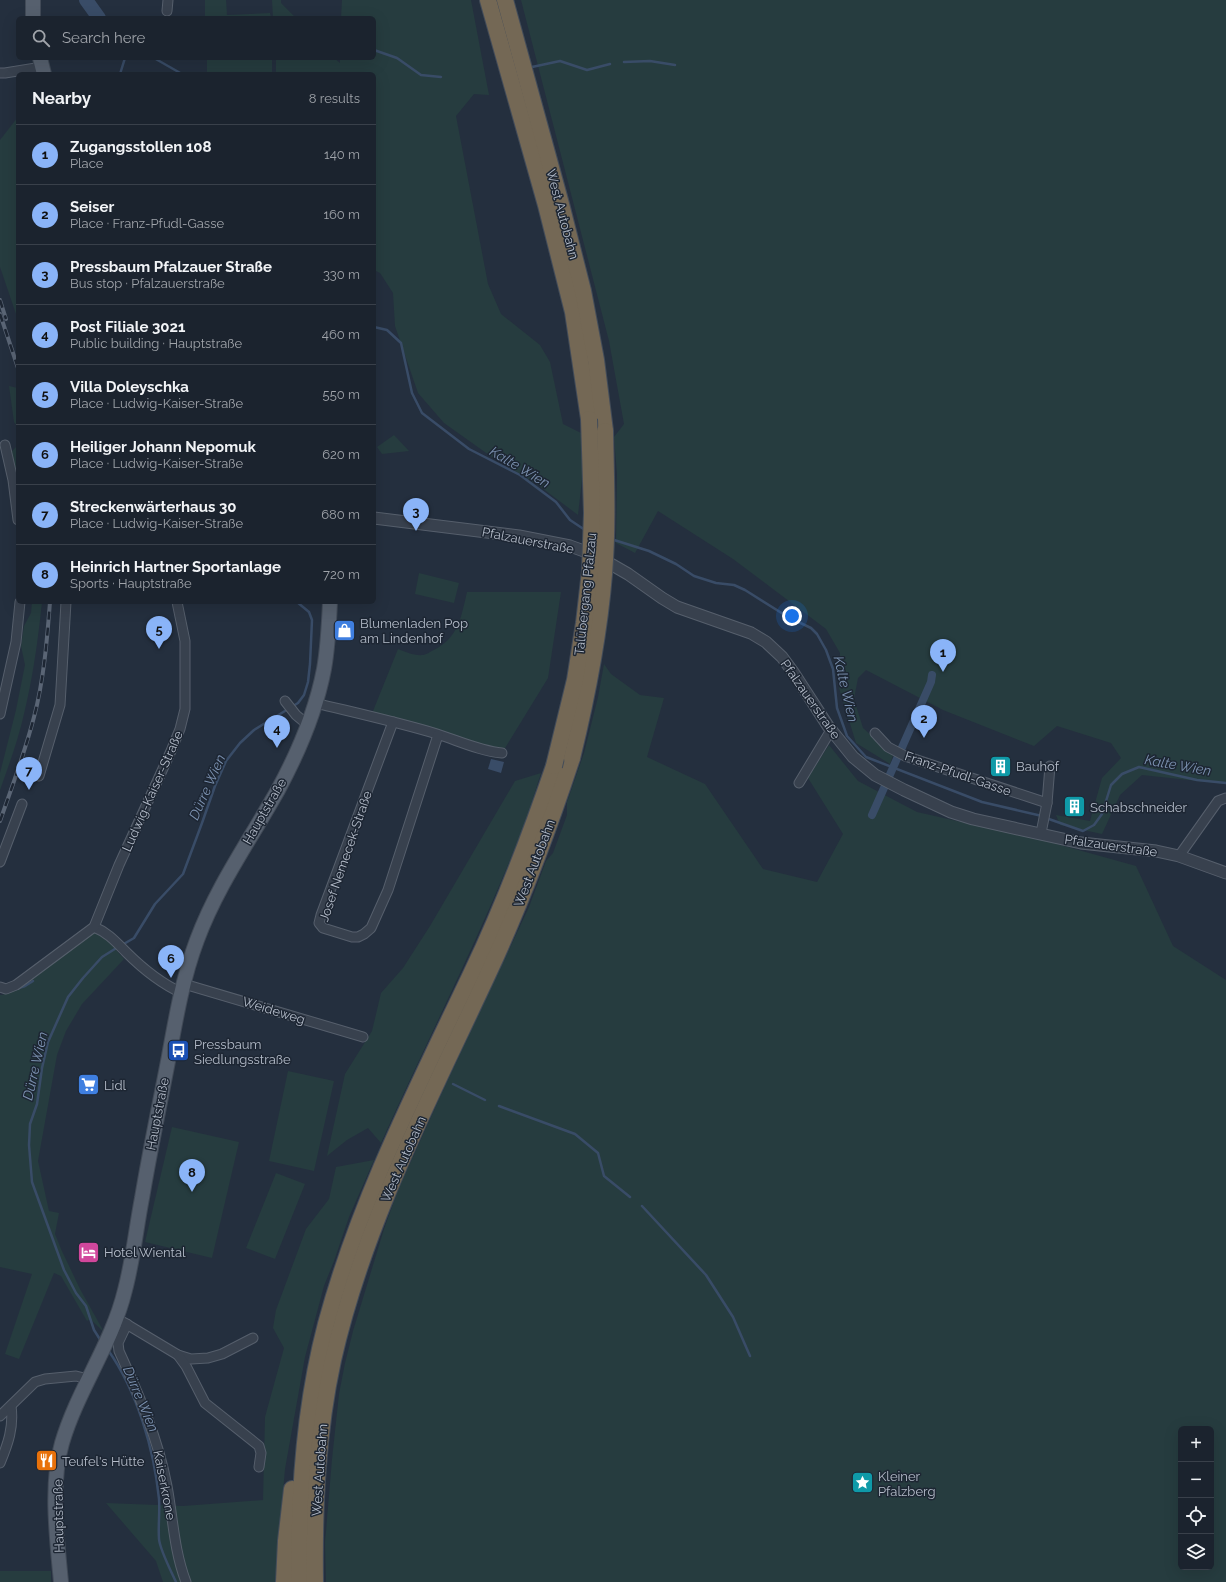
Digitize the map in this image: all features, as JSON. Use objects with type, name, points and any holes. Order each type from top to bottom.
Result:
[{"type":"highway","name":"West Autobahn","points":[[488,0],[544,198],[573,312],[588,420]]},
{"type":"highway","name":"West Autobahn","points":[[505,0],[561,204],[583,291],[596,360],[605,431]]},
{"type":"highway","name":"Talübergang Pfalzau","points":[[554,766],[575,680],[590,571],[592,513],[588,420]]},
{"type":"highway","name":"Talübergang Pfalzau","points":[[572,758],[589,685],[599,625],[604,581],[607,515],[605,431]]},
{"type":"highway","name":"West Autobahn","points":[[315,1582],[316,1488],[322,1426],[333,1360],[357,1276],[390,1187],[436,1082],[519,904],[547,834],[572,758]]},
{"type":"highway","name":"West Autobahn","points":[[300,1582],[301,1488],[309,1406],[326,1325],[344,1264],[360,1221],[423,1074],[473,970],[504,900],[533,828],[554,766]]},
{"type":"highway","points":[[284,1582],[286,1541],[298,1435],[309,1406]]},
{"type":"main road","points":[[33,0],[33,16]]},
{"type":"main road","name":"Hauptstraße","points":[[61,1582],[56,1516],[57,1477],[62,1445],[73,1411],[88,1379],[109,1338],[122,1321],[126,1288],[151,1146],[183,988],[196,941],[211,906],[229,872],[279,788],[308,725],[324,671],[330,604]]},
{"type":"street","points":[[167,11],[168,0]]},
{"type":"street","points":[[0,73],[42,66]]},
{"type":"street","points":[[5,445],[13,480],[16,504]]},
{"type":"street","name":"Pfalzauerstraße","points":[[376,518],[519,536],[570,546],[595,555],[628,574],[677,607],[751,633],[766,642],[782,657],[831,730],[853,757],[864,768],[904,790],[951,812],[973,820],[1042,829],[1081,843],[1137,848],[1179,856],[1226,873]]},
{"type":"street","points":[[0,714],[16,642],[20,604]]},
{"type":"street","points":[[39,776],[60,705],[66,604]]},
{"type":"street","name":"Ludwig-Kaiser-Straße","points":[[94,927],[119,864],[172,751],[180,729],[185,709],[185,641],[177,604]]},
{"type":"street","points":[[286,702],[296,715],[308,725]]},
{"type":"street","points":[[315,703],[393,722],[489,752],[502,753]]},
{"type":"street","name":"Josef Nemecek-Straße","points":[[393,722],[319,923],[323,928],[352,937],[364,934],[371,928],[390,884],[438,735]]},
{"type":"street","points":[[799,783],[831,730]]},
{"type":"street","name":"Franz-Pfudl-Gasse","points":[[875,733],[888,747],[905,756],[1047,806]]},
{"type":"street","points":[[1042,829],[1047,806],[1050,766]]},
{"type":"street","points":[[1179,856],[1218,801],[1226,798]]},
{"type":"street","points":[[0,862],[22,804]]},
{"type":"street","points":[[0,987],[6,989],[16,986],[94,927],[108,934],[126,953],[166,986],[183,988]]},
{"type":"street","name":"Weideweg","points":[[183,988],[363,1037]]},
{"type":"street","points":[[122,1321],[178,1355],[191,1359],[208,1358],[232,1349],[253,1338]]},
{"type":"street","name":"Kaiserkrone","points":[[122,1321],[118,1343],[119,1350],[155,1435],[167,1486],[180,1567],[186,1582]]},
{"type":"street","points":[[178,1355],[186,1366],[205,1403],[259,1446],[259,1467]]},
{"type":"street","points":[[0,1416],[27,1388],[35,1382],[45,1378],[76,1376],[88,1379]]},
{"type":"street","points":[[0,1463],[11,1429],[13,1417],[11,1406]]},
{"type":"green space","points":[[205,0],[226,0],[227,15],[270,13],[271,16],[205,16]]},
{"type":"green space","points":[[272,0],[281,0],[281,3],[294,16],[273,16]]},
{"type":"green space","points":[[342,0],[471,0],[489,95],[474,94],[456,116],[488,284],[501,314],[540,345],[550,362],[563,424],[581,433],[583,471],[578,515],[538,485],[489,455],[444,423],[418,393],[395,326],[393,293],[380,273],[376,271],[376,72],[276,72],[276,60],[336,60],[340,63],[340,60],[376,60],[376,16],[341,16]]},
{"type":"green space","points":[[521,0],[1226,0],[1226,784],[1142,775],[1120,795],[1102,834],[1060,825],[1056,815],[1090,821],[1102,778],[1121,758],[1111,743],[1057,726],[1034,746],[943,710],[866,670],[858,678],[854,699],[863,728],[893,755],[890,764],[856,743],[839,688],[840,653],[826,629],[733,559],[658,511],[635,553],[616,543],[617,474],[614,437],[624,424],[609,341]]},
{"type":"green space","points":[[207,60],[272,60],[272,72],[207,72]]},
{"type":"green space","points":[[16,120],[16,314],[0,267],[0,140]]},
{"type":"green space","points":[[9,386],[16,388],[16,425],[14,422]]},
{"type":"green space","points":[[394,435],[409,451],[382,454],[377,447]]},
{"type":"green space","points":[[16,447],[16,474],[11,452]]},
{"type":"green space","points":[[419,573],[459,583],[454,603],[415,594]]},
{"type":"green space","points":[[467,592],[561,592],[548,678],[502,753],[371,716],[398,649],[413,654],[423,655],[442,645],[449,639],[458,626]]},
{"type":"green space","points":[[32,604],[42,604],[33,672],[27,700],[19,733],[0,790],[0,773],[16,710],[25,665],[21,646],[24,626],[31,613]]},
{"type":"green space","points":[[604,664],[611,674],[640,695],[664,698],[647,757],[705,784],[763,869],[817,882],[843,834],[808,778],[829,745],[858,781],[917,812],[1046,841],[1136,866],[1173,946],[1226,980],[1226,1582],[326,1582],[325,1543],[339,1394],[353,1331],[384,1229],[398,1190],[529,907],[546,861],[553,853],[567,815],[567,802],[584,753],[598,697]]},
{"type":"green space","points":[[541,773],[523,828],[490,908],[381,1143],[368,1128],[347,1140],[327,1156],[345,1074],[372,1031],[381,993],[403,968],[430,926],[515,781]]},
{"type":"green space","points":[[94,932],[109,942],[124,959],[82,1004],[66,1031],[57,1055],[38,1161],[49,1211],[59,1213],[55,1234],[80,1289],[104,1332],[90,1319],[87,1321],[61,1276],[54,1273],[19,1359],[5,1354],[32,1274],[0,1267],[0,995],[21,988]]},
{"type":"green space","points":[[288,1071],[334,1081],[314,1171],[269,1161]]},
{"type":"green space","points":[[172,1127],[239,1142],[212,1258],[145,1242]]},
{"type":"green space","points":[[374,1160],[349,1217],[324,1286],[305,1357],[285,1469],[275,1582],[163,1582],[156,1561],[106,1503],[183,1506],[263,1500],[265,1417],[284,1348],[273,1328],[276,1310],[306,1229],[329,1199],[336,1167]]},
{"type":"green space","points":[[276,1173],[305,1184],[275,1259],[246,1248]]},
{"type":"green space","points":[[0,1571],[51,1571],[51,1582],[0,1582]]},
{"type":"water","points":[[491,759],[504,762],[501,773],[488,769]]},
{"type":"waterway","points":[[86,0],[98,16]]},
{"type":"waterway","points":[[376,51],[397,58],[421,75],[441,77]]},
{"type":"waterway","name":"Dürre Wien","points":[[121,72],[124,60]]},
{"type":"waterway","name":"Kalte Wien","points":[[158,60],[178,72]]},
{"type":"waterway","points":[[532,67],[560,61],[587,70],[610,64]]},
{"type":"waterway","points":[[624,62],[650,61],[675,65]]},
{"type":"waterway","name":"Kalte Wien","points":[[376,327],[387,330],[401,343],[412,393],[422,413],[469,449],[520,475],[556,502],[570,520],[585,530]]},
{"type":"waterway","name":"Kalte Wien","points":[[611,539],[649,551],[676,564],[694,576],[716,583],[734,585],[745,590],[788,617],[811,628],[817,634],[826,650],[833,669],[837,708],[847,736],[866,757],[982,802],[1042,816]]},
{"type":"waterway","name":"Dürre Wien","points":[[122,945],[134,938],[155,904],[183,874],[215,786],[226,761],[240,743],[254,730],[298,703],[304,695],[308,682],[310,664],[312,620],[309,612],[299,604]]},
{"type":"waterway","points":[[872,815],[931,682],[932,675]]},
{"type":"waterway","name":"Kalte Wien","points":[[1046,818],[1083,831],[1094,825],[1102,814],[1111,785],[1122,774],[1139,767],[1197,780],[1226,783]]},
{"type":"waterway","name":"Dürre Wien","points":[[101,1341],[94,1330],[86,1306],[76,1293],[64,1270],[32,1182],[29,1145],[30,1124],[37,1104],[42,1068],[48,1042],[68,997],[102,957],[118,947]]},
{"type":"waterway","points":[[16,989],[33,981]]},
{"type":"waterway","points":[[453,1084],[485,1100]]},
{"type":"waterway","points":[[499,1106],[575,1134],[598,1153],[604,1176],[630,1197]]},
{"type":"waterway","points":[[642,1206],[706,1275],[733,1317],[750,1356]]},
{"type":"waterway","name":"Dürre Wien","points":[[108,1350],[128,1384],[136,1402],[148,1441],[157,1480],[160,1544],[176,1582]]},
{"type":"railway","points":[[0,300],[6,319]]},
{"type":"railway","points":[[0,314],[16,362]]},
{"type":"railway","points":[[0,821],[22,756],[37,703],[45,660],[50,604]]},
{"type":"place","name":"Pressbaum Pfalzauer Straße","points":[[416,531]]},
{"type":"place","name":"Blumenladen Pop am Lindenhof","points":[[344,630]]},
{"type":"place","name":"Villa Doleyschka","points":[[159,649]]},
{"type":"place","name":"Zugangsstollen 108","points":[[943,672]]},
{"type":"place","name":"Seiser","points":[[924,738]]},
{"type":"place","name":"Post Filiale 3021","points":[[277,748]]},
{"type":"place","name":"Bauhof","points":[[1000,766]]},
{"type":"place","name":"Streckenwärterhaus 30","points":[[29,790]]},
{"type":"place","name":"Schabschneider","points":[[1075,807]]},
{"type":"place","name":"Heiliger Johann Nepomuk","points":[[171,978]]},
{"type":"place","name":"Pressbaum Siedlungsstraße","points":[[179,1051]]},
{"type":"place","name":"Lidl","points":[[88,1085]]},
{"type":"place","name":"Heinrich Hartner Sportanlage","points":[[192,1192]]},
{"type":"place","name":"Hotel Wiental","points":[[88,1252]]},
{"type":"place","name":"Teufel's Hütte","points":[[47,1461]]},
{"type":"place","name":"Kleiner Pfalzberg","points":[[863,1483]]}]
